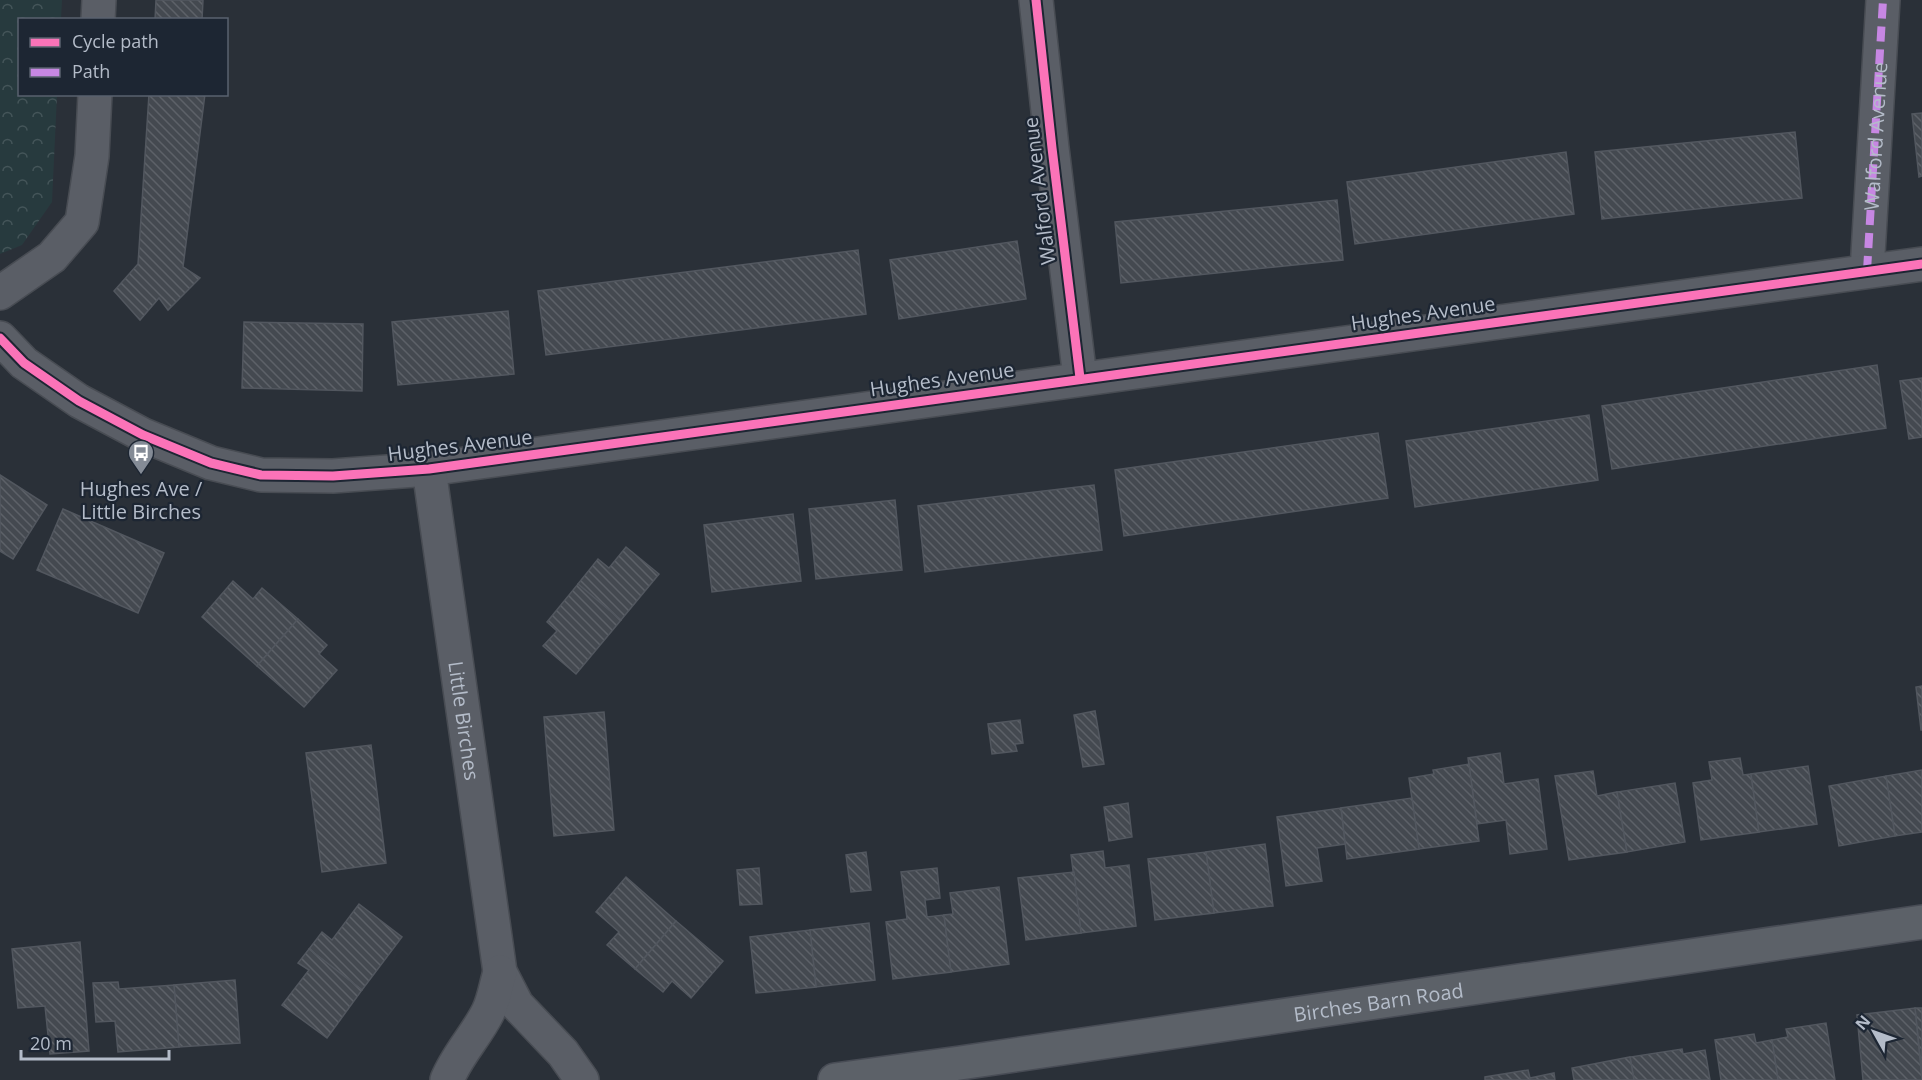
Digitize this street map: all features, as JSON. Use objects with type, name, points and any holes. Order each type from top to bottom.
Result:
[{"type":"main road","name":"Birches Barn Road","points":[[835,1080],[962,1072],[1922,922]]},
{"type":"street","points":[[98,18],[99,0]]},
{"type":"street","name":"Walford Avenue","points":[[1036,0],[1080,378]]},
{"type":"street","name":"Walford Avenue","points":[[1866,271],[1883,0]]},
{"type":"street","points":[[0,293],[52,257],[82,222],[92,156],[95,96]]},
{"type":"street","name":"Hughes Avenue","points":[[0,338],[24,363],[79,401],[142,435],[211,463],[261,475],[333,476],[429,469],[1922,264]]},
{"type":"street","name":"Little Birches","points":[[429,469],[500,972],[517,1005],[563,1053],[582,1080]]},
{"type":"street","name":"Little Birches","points":[[447,1080],[489,1010],[500,972]]},
{"type":"green space","points":[[0,0],[62,0],[61,18],[18,18],[18,96],[57,96],[52,202],[22,245],[0,254]]},
{"type":"building","points":[[156,0],[203,0],[202,18],[155,18]]},
{"type":"building","points":[[149,96],[205,96],[183,267],[200,278],[168,310],[159,298],[140,320],[114,291],[138,264]]},
{"type":"building","points":[[1922,113],[1922,176],[1919,177],[1912,114]]},
{"type":"building","points":[[1795,132],[1802,198],[1602,219],[1595,152]]},
{"type":"building","points":[[1566,152],[1574,214],[1355,244],[1347,182]]},
{"type":"building","points":[[1337,200],[1343,260],[1121,283],[1115,222]]},
{"type":"building","points":[[1017,241],[1026,299],[899,319],[890,260]]},
{"type":"building","points":[[858,250],[866,314],[546,355],[538,291]]},
{"type":"building","points":[[508,311],[514,374],[398,385],[392,322]]},
{"type":"building","points":[[244,322],[363,324],[362,391],[242,388]]},
{"type":"building","points":[[1877,365],[1886,428],[1612,469],[1602,406]]},
{"type":"building","points":[[1922,378],[1922,437],[1909,439],[1900,381]]},
{"type":"building","points":[[1589,415],[1598,480],[1415,507],[1406,441]]},
{"type":"building","points":[[1378,433],[1388,498],[1124,536],[1115,470]]},
{"type":"building","points":[[0,475],[47,505],[13,559],[0,551]]},
{"type":"building","points":[[1094,485],[1102,550],[925,572],[918,506]]},
{"type":"building","points":[[895,500],[902,570],[816,579],[809,509]]},
{"type":"building","points":[[63,509],[164,553],[138,613],[37,570]]},
{"type":"building","points":[[793,514],[801,581],[712,592],[704,525]]},
{"type":"building","points":[[626,547],[659,574],[621,620],[578,584],[598,559],[609,568]]},
{"type":"building","points":[[233,581],[253,599],[262,588],[298,619],[257,666],[202,617]]},
{"type":"building","points":[[578,584],[621,620],[576,674],[543,646],[557,631],[547,622]]},
{"type":"building","points":[[298,619],[327,645],[319,654],[337,670],[304,707],[257,666]]},
{"type":"building","points":[[1922,686],[1922,730],[1921,730],[1916,687]]},
{"type":"building","points":[[1095,711],[1104,764],[1083,767],[1074,715]]},
{"type":"building","points":[[604,712],[614,830],[554,836],[544,717]]},
{"type":"building","points":[[1020,720],[1023,743],[1015,744],[1017,751],[992,754],[988,724]]},
{"type":"building","points":[[371,745],[386,863],[322,872],[306,753]]},
{"type":"building","points":[[1500,753],[1504,784],[1538,779],[1547,849],[1510,854],[1506,820],[1477,824],[1468,758]]},
{"type":"building","points":[[1740,758],[1743,775],[1751,774],[1759,832],[1701,840],[1693,783],[1712,780],[1709,762]]},
{"type":"building","points":[[1469,764],[1479,841],[1419,849],[1409,778],[1434,774],[1433,770]]},
{"type":"building","points":[[1808,766],[1817,824],[1759,832],[1751,774]]},
{"type":"building","points":[[1922,770],[1922,832],[1895,836],[1886,776]]},
{"type":"building","points":[[1593,771],[1597,796],[1617,792],[1627,852],[1569,860],[1555,776]]},
{"type":"building","points":[[1886,776],[1895,836],[1839,846],[1829,786]]},
{"type":"building","points":[[1675,783],[1685,842],[1627,852],[1617,792]]},
{"type":"building","points":[[1412,798],[1419,849],[1347,859],[1341,808]]},
{"type":"building","points":[[1128,803],[1132,837],[1109,841],[1104,807]]},
{"type":"building","points":[[1341,808],[1345,844],[1317,848],[1322,881],[1286,886],[1277,817]]},
{"type":"building","points":[[1265,844],[1273,906],[1214,913],[1206,852]]},
{"type":"building","points":[[1103,851],[1105,868],[1129,865],[1136,926],[1081,933],[1071,855]]},
{"type":"building","points":[[866,852],[871,890],[851,892],[846,855]]},
{"type":"building","points":[[1206,852],[1214,913],[1155,920],[1148,859]]},
{"type":"building","points":[[759,868],[762,904],[740,905],[737,870]]},
{"type":"building","points":[[937,868],[940,898],[925,900],[927,917],[944,915],[951,972],[893,979],[886,922],[907,919],[901,872]]},
{"type":"building","points":[[1074,872],[1081,933],[1026,940],[1018,878]]},
{"type":"building","points":[[626,877],[676,921],[635,969],[607,945],[619,932],[596,912]]},
{"type":"building","points":[[999,887],[1009,964],[951,972],[944,915],[953,914],[950,893]]},
{"type":"building","points":[[359,904],[402,937],[362,990],[309,949],[322,932],[332,940]]},
{"type":"building","points":[[676,921],[723,961],[691,998],[672,981],[663,992],[635,969]]},
{"type":"building","points":[[869,923],[875,980],[816,987],[810,930]]},
{"type":"building","points":[[810,930],[816,987],[756,993],[750,937]]},
{"type":"building","points":[[80,942],[89,1051],[50,1054],[45,1006],[18,1008],[12,949]]},
{"type":"building","points":[[309,949],[362,990],[327,1038],[282,1005],[309,970],[298,963]]},
{"type":"building","points":[[235,980],[240,1043],[179,1047],[174,985]]},
{"type":"building","points":[[118,982],[119,989],[174,985],[179,1047],[118,1052],[115,1021],[96,1022],[93,983]]},
{"type":"building","points":[[1915,1008],[1922,1008],[1922,1074]]},
{"type":"building","points":[[1915,1008],[1922,1080],[1863,1080],[1857,1015]]},
{"type":"building","points":[[1826,1023],[1835,1080],[1778,1080],[1772,1040],[1788,1037],[1786,1029]]},
{"type":"building","points":[[1754,1034],[1756,1043],[1772,1040],[1778,1080],[1721,1080],[1715,1040]]},
{"type":"building","points":[[1682,1049],[1683,1054],[1705,1050],[1710,1080],[1634,1080],[1630,1057]]},
{"type":"building","points":[[1630,1057],[1634,1080],[1574,1080],[1572,1068]]},
{"type":"building","points":[[1528,1070],[1530,1078],[1554,1073],[1555,1080],[1485,1080],[1485,1077]]},
{"type":"marked path","points":[[1867,271],[1883,0]]},
{"type":"cycle path","points":[[1036,0],[1080,378]]},
{"type":"cycle path","points":[[0,338],[24,363],[79,401],[143,435],[211,463],[261,475],[333,476],[429,469],[1922,264]]},
{"type":"place","name":"Hughes Ave / Little Birches","points":[[141,476]]}]
